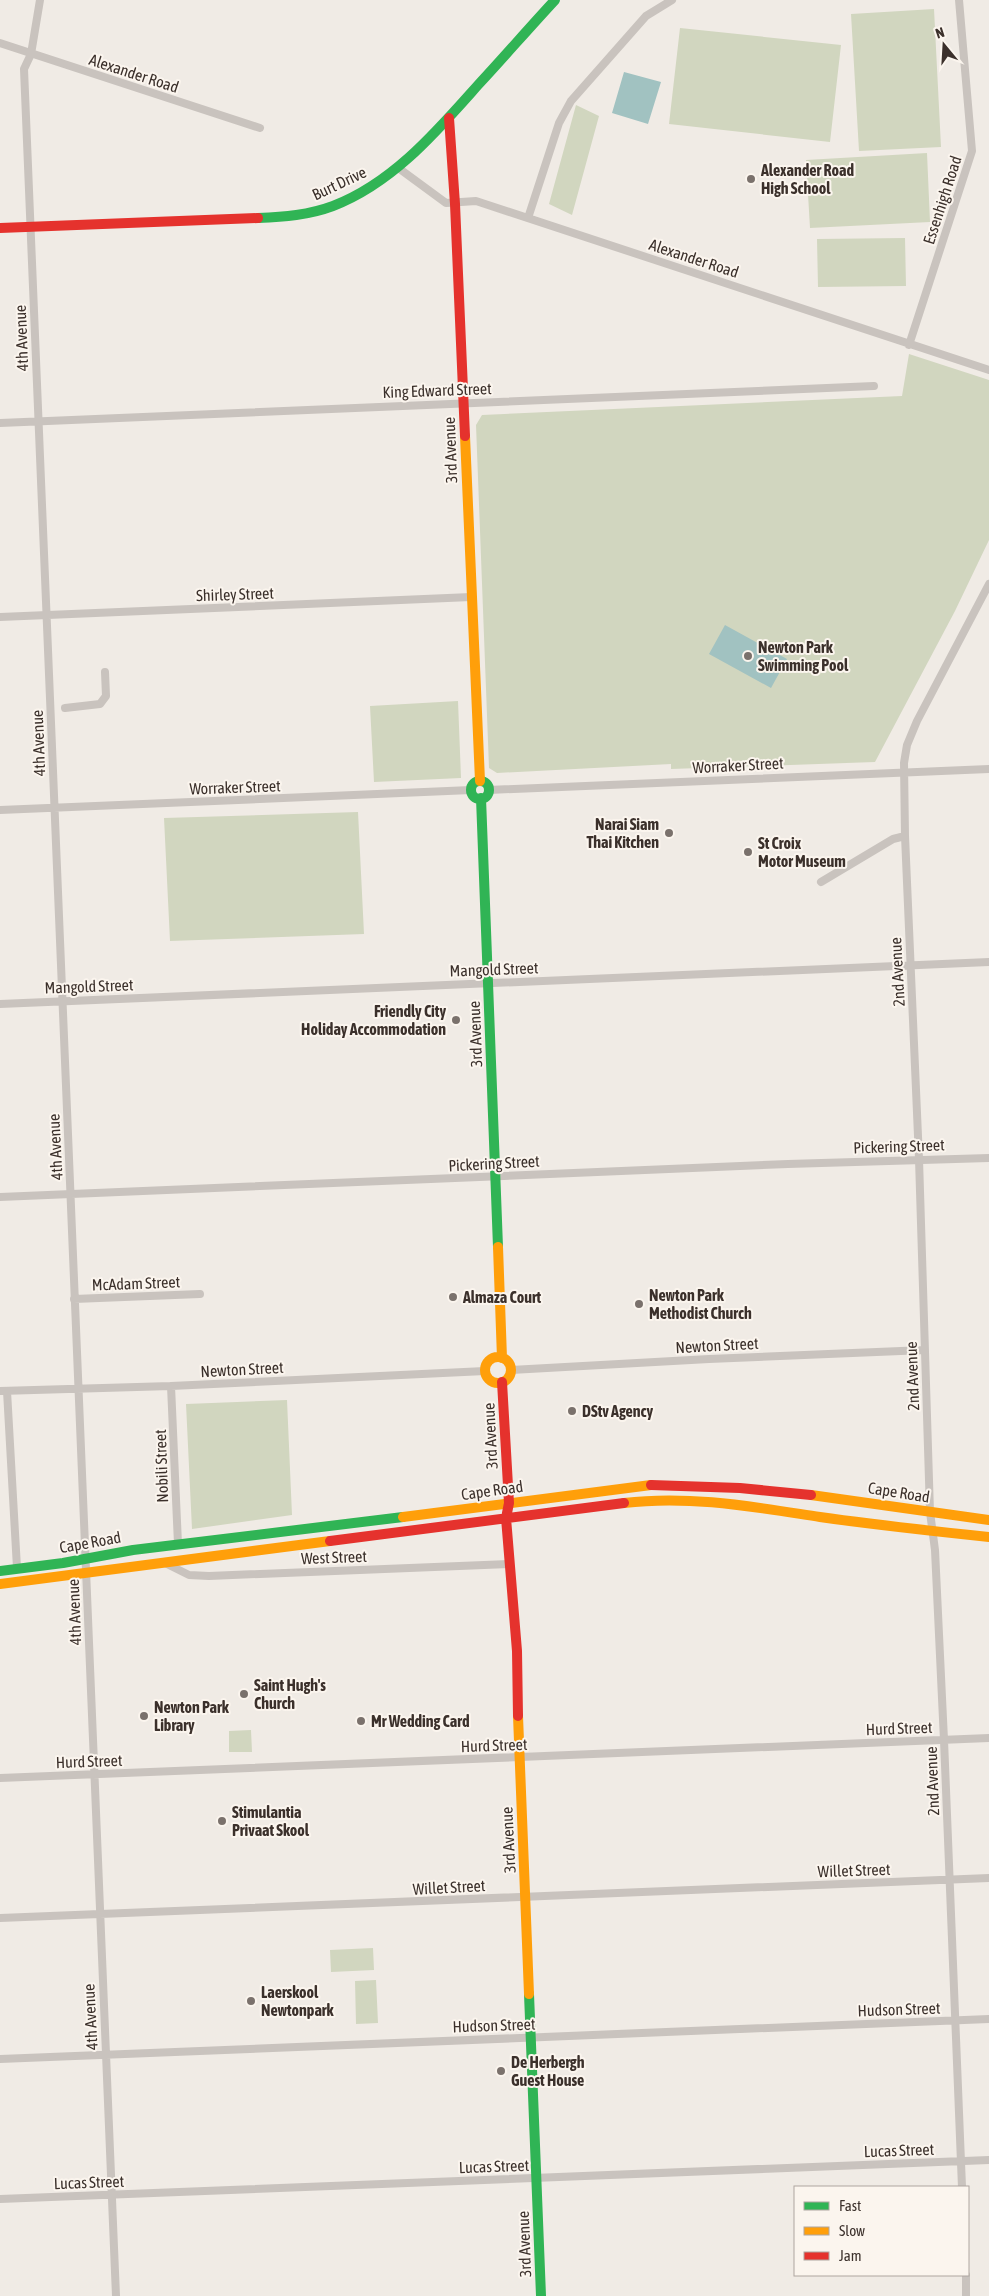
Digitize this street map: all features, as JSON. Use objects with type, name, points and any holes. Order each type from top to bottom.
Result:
[{"type":"street","name":"4th Avenue","points":[[40,0],[31,54],[24,70],[116,2296]]},
{"type":"street","name":"Burt Drive","points":[[0,228],[301,214],[340,203],[379,181],[397,167],[448,118],[555,0]]},
{"type":"street","points":[[528,218],[560,123],[571,101],[646,16],[672,0]]},
{"type":"street","name":"Essenhigh Road","points":[[909,345],[972,152],[959,0]]},
{"type":"street","name":"Alexander Road","points":[[0,43],[260,128]]},
{"type":"street","name":"3rd Avenue","points":[[448,118],[455,204],[480,780]]},
{"type":"street","name":"Alexander Road","points":[[397,167],[441,201],[455,204],[476,201],[989,370]]},
{"type":"street","name":"King Edward Street","points":[[0,423],[874,386]]},
{"type":"street","name":"2nd Avenue","points":[[962,2186],[944,1740],[933,1530],[930,1512],[904,773],[905,754],[914,726],[989,584]]},
{"type":"street","name":"Shirley Street","points":[[0,617],[471,598]]},
{"type":"street","points":[[65,708],[94,706],[104,700],[105,672]]},
{"type":"street","name":"Worraker Street","points":[[489,790],[989,769]]},
{"type":"street","points":[[480,780],[487,784],[489,790],[488,794],[481,798],[474,796],[471,790],[473,784],[480,780]]},
{"type":"street","name":"Worraker Street","points":[[0,810],[471,790]]},
{"type":"street","name":"3rd Avenue","points":[[481,798],[502,1358]]},
{"type":"street","points":[[821,882],[893,839],[905,836]]},
{"type":"street","name":"Mangold Street","points":[[0,1004],[989,962]]},
{"type":"street","name":"Pickering Street","points":[[0,1197],[919,1159],[989,1158]]},
{"type":"street","name":"McAdam Street","points":[[74,1299],[200,1294]]},
{"type":"street","name":"Newton Street","points":[[511,1370],[718,1358],[925,1350]]},
{"type":"street","points":[[502,1358],[508,1362],[511,1370],[507,1380],[502,1382],[491,1381],[485,1371],[490,1360],[502,1358]]},
{"type":"street","name":"Newton Street","points":[[4,1391],[171,1386],[485,1371]]},
{"type":"street","name":"3rd Avenue","points":[[502,1382],[508,1503],[506,1518],[517,1651],[519,1757],[541,2296]]},
{"type":"street","name":"Nobili Street","points":[[171,1386],[178,1544]]},
{"type":"street","points":[[4,1391],[17,1568]]},
{"type":"street","name":"Cape Road","points":[[0,1571],[64,1563],[178,1544],[330,1527],[657,1484],[693,1484],[846,1499],[989,1520]]},
{"type":"street","name":"Cape Road","points":[[0,1584],[629,1501],[671,1499],[703,1500],[989,1537]]},
{"type":"street","name":"West Street","points":[[164,1562],[190,1575],[254,1575],[509,1564]]},
{"type":"street","name":"Hurd Street","points":[[0,1778],[989,1738]]},
{"type":"street","name":"Willet Street","points":[[0,1918],[989,1878]]},
{"type":"street","name":"Hudson Street","points":[[0,2059],[989,2019]]},
{"type":"street","name":"Lucas Street","points":[[0,2199],[989,2160]]},
{"type":"street","points":[[966,2276],[966,2296]]},
{"type":"green space","points":[[934,9],[941,147],[859,151],[851,14]]},
{"type":"green space","points":[[680,28],[841,45],[830,142],[669,124]]},
{"type":"green space","points":[[576,105],[599,116],[572,215],[549,204]]},
{"type":"green space","points":[[927,153],[930,222],[810,228],[806,160]]},
{"type":"green space","points":[[905,238],[906,286],[818,287],[817,239]]},
{"type":"green space","points":[[909,354],[989,380],[989,540],[955,611],[875,762],[671,769],[671,764],[497,773],[489,768],[476,425],[482,415],[902,396]]},
{"type":"green space","points":[[458,701],[461,778],[374,782],[370,706]]},
{"type":"green space","points":[[358,812],[364,934],[170,941],[164,818]]},
{"type":"green space","points":[[287,1400],[292,1515],[192,1529],[186,1404]]},
{"type":"green space","points":[[251,1730],[252,1752],[229,1752],[229,1731]]},
{"type":"green space","points":[[373,1948],[374,1970],[331,1972],[330,1950]]},
{"type":"green space","points":[[376,1980],[378,2023],[356,2024],[355,1981]]},
{"type":"water","points":[[624,72],[661,82],[648,124],[612,113]]},
{"type":"water","name":"Newton Park Swimming Pool","points":[[725,625],[787,659],[771,688],[709,654]]},
{"type":"traffic: fast","points":[[258,218],[315,212],[355,196],[375,184],[413,154],[430,137],[555,0]]},
{"type":"traffic: fast","points":[[480,781],[486,784],[489,790],[486,796],[480,799],[474,796],[471,790],[474,784],[480,781]]},
{"type":"traffic: fast","points":[[481,798],[498,1247]]},
{"type":"traffic: fast","points":[[0,1571],[63,1563],[133,1550],[403,1517]]},
{"type":"traffic: fast","points":[[529,1994],[541,2296]]},
{"type":"traffic: slow","points":[[465,436],[480,781]]},
{"type":"traffic: slow","points":[[498,1247],[502,1358]]},
{"type":"traffic: slow","points":[[498,1357],[507,1361],[511,1370],[507,1379],[498,1383],[489,1379],[485,1370],[489,1361],[498,1357]]},
{"type":"traffic: slow","points":[[403,1517],[651,1485]]},
{"type":"traffic: slow","points":[[811,1495],[989,1520]]},
{"type":"traffic: slow","points":[[624,1503],[673,1500],[722,1503],[862,1523],[989,1537]]},
{"type":"traffic: slow","points":[[0,1584],[330,1541]]},
{"type":"traffic: slow","points":[[518,1716],[529,1994]]},
{"type":"traffic: jam","points":[[449,118],[455,204],[465,436]]},
{"type":"traffic: jam","points":[[0,228],[258,218]]},
{"type":"traffic: jam","points":[[502,1382],[509,1503],[506,1518],[517,1651],[518,1716]]},
{"type":"traffic: jam","points":[[651,1485],[740,1488],[811,1495]]},
{"type":"traffic: jam","points":[[330,1541],[624,1503]]},
{"type":"place","name":"Alexander Road High School","points":[[751,179]]},
{"type":"place","name":"Newton Park Swimming Pool","points":[[748,656]]},
{"type":"place","name":"Narai Siam Thai Kitchen","points":[[669,833]]},
{"type":"place","name":"St Croix Motor Museum","points":[[748,852]]},
{"type":"place","name":"Friendly City Holiday Accommodation","points":[[456,1020]]},
{"type":"place","name":"Almaza Court","points":[[453,1297]]},
{"type":"place","name":"Newton Park Methodist Church","points":[[639,1304]]},
{"type":"place","name":"DStv Agency","points":[[572,1411]]},
{"type":"place","name":"Saint Hugh's Church","points":[[244,1694]]},
{"type":"place","name":"Newton Park Library","points":[[144,1716]]},
{"type":"place","name":"Mr Wedding Card","points":[[361,1721]]},
{"type":"place","name":"Stimulantia Privaat Skool","points":[[222,1821]]},
{"type":"place","name":"Laerskool Newtonpark","points":[[251,2001]]},
{"type":"place","name":"De Herbergh Guest House","points":[[501,2071]]}]
